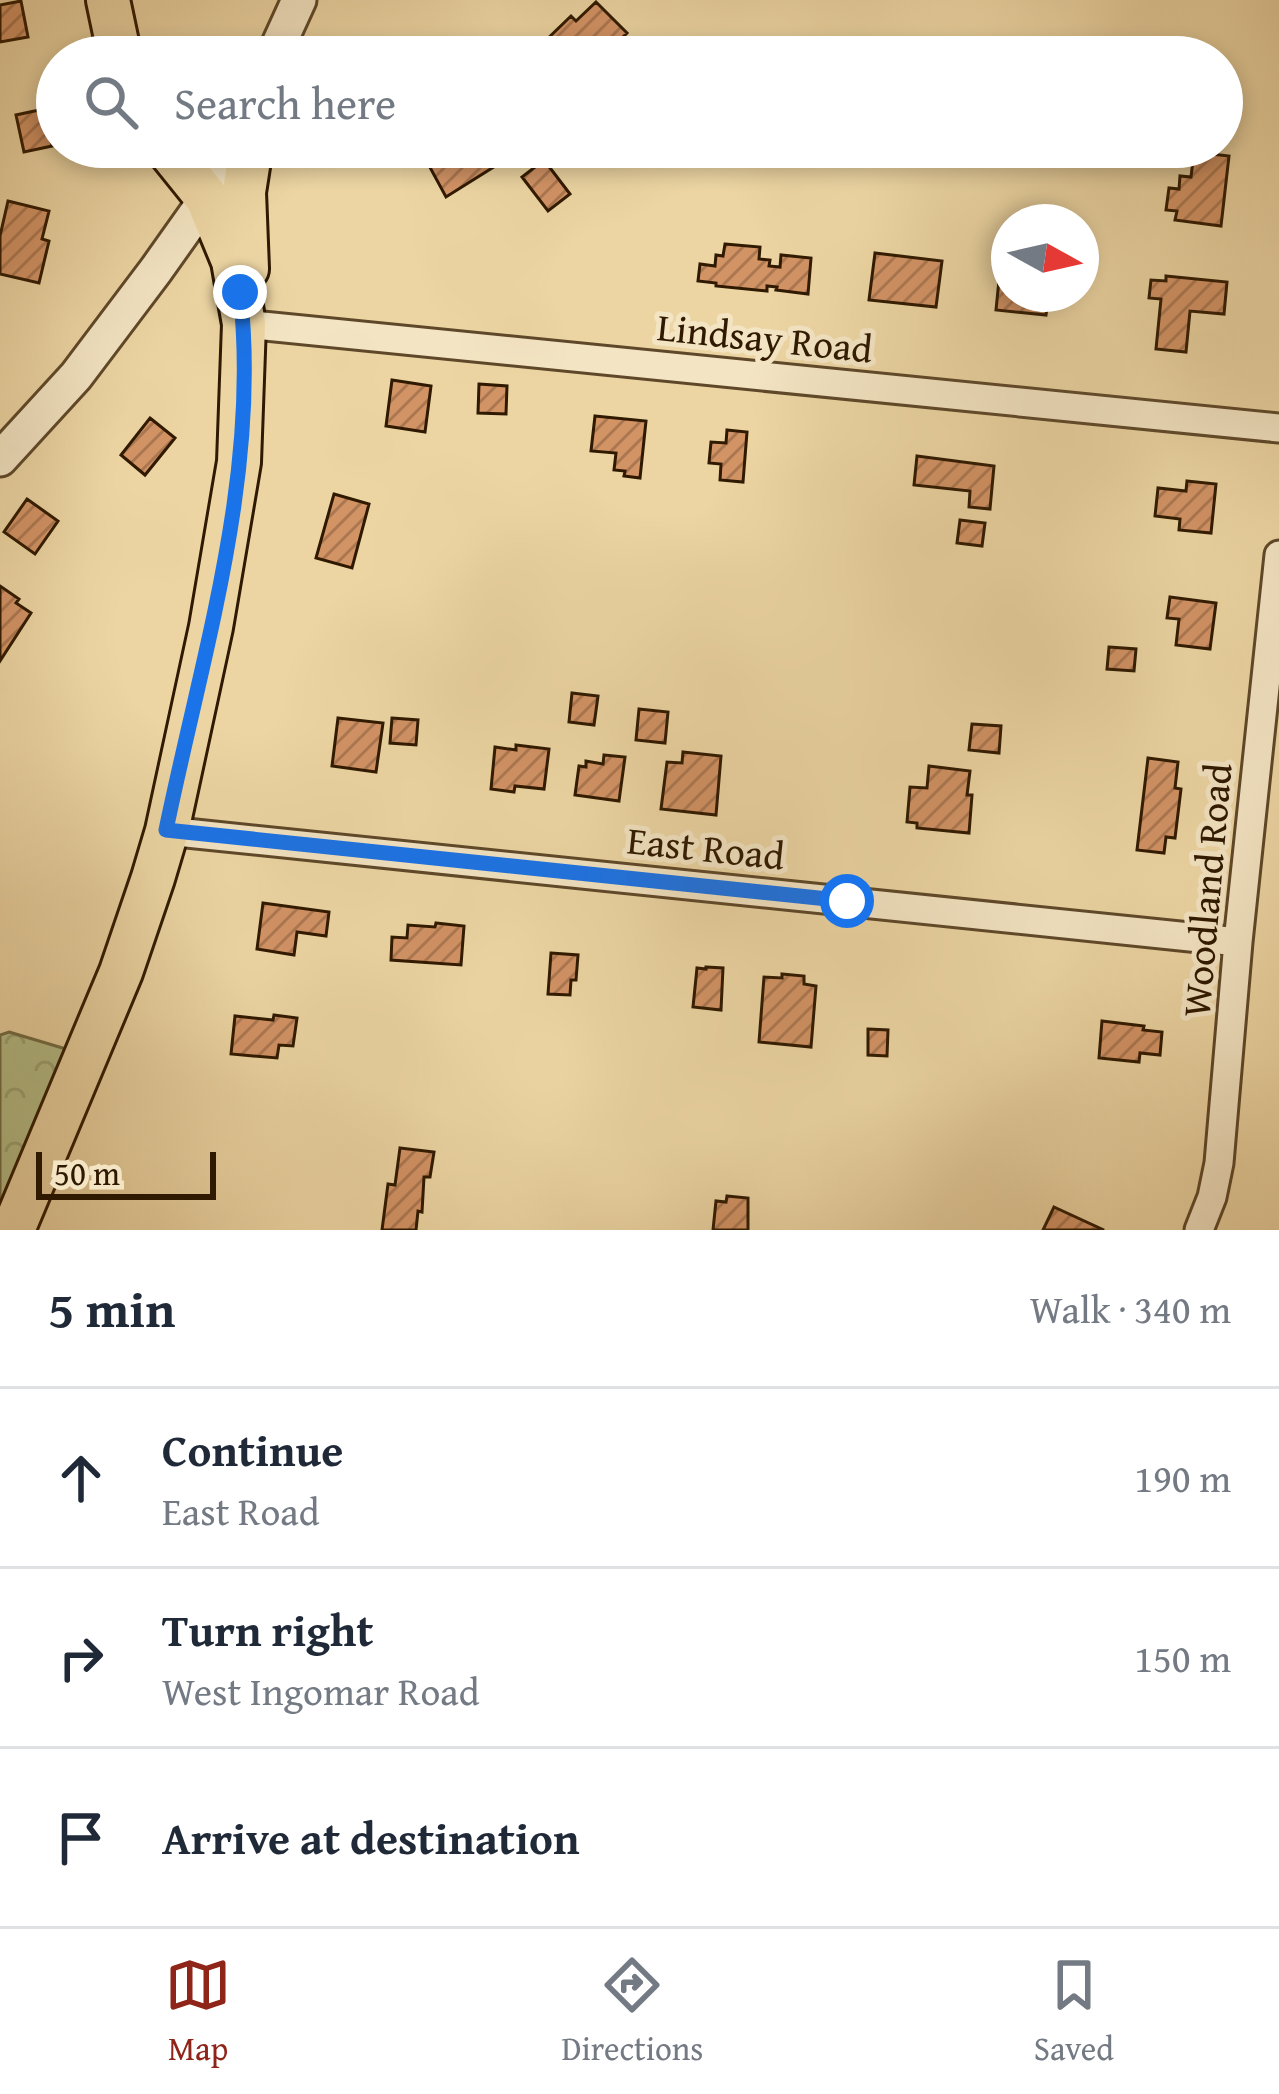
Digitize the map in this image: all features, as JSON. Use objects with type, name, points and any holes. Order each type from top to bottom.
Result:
[{"type":"main road","points":[[108,0],[115,36]]},
{"type":"main road","points":[[183,168],[207,198],[233,261],[244,324]]},
{"type":"main road","points":[[13,1230],[121,971],[166,830],[211,627],[242,419],[248,168]]},
{"type":"street","points":[[283,36],[299,0]]},
{"type":"street","points":[[0,459],[76,376],[207,198],[222,168]]},
{"type":"street","name":"Lindsay Road","points":[[244,324],[1279,428]]},
{"type":"street","name":"Woodland Road","points":[[1199,1230],[1219,1163],[1279,555]]},
{"type":"street","name":"East Road","points":[[166,830],[1238,941]]},
{"type":"green space","points":[[9,1032],[86,1055],[0,1229],[0,1035]]},
{"type":"building","points":[[21,1],[28,37],[0,42],[0,5]]},
{"type":"building","points":[[596,2],[627,33],[550,36],[571,16],[576,21]]},
{"type":"building","points":[[36,111],[36,149],[24,152],[16,115]]},
{"type":"building","points":[[430,168],[492,168],[446,197]]},
{"type":"building","points":[[534,168],[550,168],[570,194],[548,211],[522,177]]},
{"type":"building","points":[[1192,168],[1228,168],[1221,226],[1175,220],[1177,211],[1166,210],[1169,188],[1179,189],[1180,176],[1191,177]]},
{"type":"building","points":[[8,201],[49,211],[42,239],[49,241],[39,283],[0,274],[0,236]]},
{"type":"building","points":[[725,244],[760,247],[759,259],[770,260],[769,266],[780,267],[781,255],[811,258],[808,294],[698,281],[700,264],[715,266],[716,255],[723,256]]},
{"type":"building","points":[[875,253],[942,261],[936,307],[869,300]]},
{"type":"building","points":[[1166,276],[1227,282],[1224,314],[1190,311],[1186,352],[1156,349],[1161,299],[1149,298],[1151,280],[1166,281]]},
{"type":"building","points":[[392,380],[431,386],[425,432],[386,426]]},
{"type":"building","points":[[479,384],[507,386],[506,414],[478,413]]},
{"type":"building","points":[[595,416],[646,421],[640,478],[614,470],[616,453],[591,451]]},
{"type":"building","points":[[150,418],[175,438],[145,475],[121,455]]},
{"type":"building","points":[[727,430],[747,432],[743,482],[720,480],[721,464],[709,463],[711,442],[726,443]]},
{"type":"building","points":[[917,456],[994,466],[990,509],[969,507],[970,491],[914,485]]},
{"type":"building","points":[[1187,481],[1216,484],[1211,533],[1179,530],[1180,519],[1155,516],[1158,488],[1186,491]]},
{"type":"building","points":[[334,494],[369,504],[352,568],[316,558]]},
{"type":"building","points":[[27,499],[58,521],[35,554],[4,532]]},
{"type":"building","points":[[960,520],[985,523],[982,546],[957,543]]},
{"type":"building","points":[[0,586],[31,613],[0,661]]},
{"type":"building","points":[[1170,597],[1216,603],[1210,649],[1176,645],[1179,619],[1167,618]]},
{"type":"building","points":[[1109,647],[1136,649],[1134,671],[1107,669]]},
{"type":"building","points":[[572,693],[598,696],[594,725],[569,722]]},
{"type":"building","points":[[639,709],[668,712],[665,743],[636,740]]},
{"type":"building","points":[[338,718],[383,723],[376,772],[332,766]]},
{"type":"building","points":[[392,718],[418,720],[416,745],[390,743]]},
{"type":"building","points":[[972,724],[1001,726],[999,753],[969,750]]},
{"type":"building","points":[[516,745],[549,749],[544,789],[491,789],[495,747],[516,750]]},
{"type":"building","points":[[683,752],[721,756],[716,815],[661,809],[667,762],[682,763]]},
{"type":"building","points":[[604,755],[625,757],[619,801],[575,795],[579,766],[586,767],[586,761],[603,764]]},
{"type":"building","points":[[1148,758],[1178,762],[1175,788],[1181,789],[1175,838],[1166,837],[1164,853],[1137,850]]},
{"type":"building","points":[[929,766],[970,771],[969,833],[917,828],[917,823],[907,822],[910,787],[927,788]]},
{"type":"building","points":[[263,903],[329,912],[326,936],[297,932],[294,955],[257,949]]},
{"type":"building","points":[[436,923],[464,926],[461,965],[391,960],[392,937],[407,938],[408,925],[435,927]]},
{"type":"building","points":[[551,953],[578,955],[570,995],[548,994]]},
{"type":"building","points":[[697,968],[723,968],[721,1010],[693,1007]]},
{"type":"building","points":[[782,974],[804,976],[804,984],[816,986],[811,1047],[759,1042],[764,977],[782,978]]},
{"type":"building","points":[[274,1015],[297,1018],[293,1046],[279,1045],[277,1058],[231,1054],[235,1016],[273,1020]]},
{"type":"building","points":[[1102,1021],[1162,1032],[1160,1055],[1140,1053],[1139,1062],[1099,1058]]},
{"type":"building","points":[[868,1029],[888,1030],[887,1056],[868,1055]]},
{"type":"building","points":[[400,1148],[434,1152],[430,1177],[424,1177],[416,1230],[382,1230],[388,1184],[395,1185]]},
{"type":"building","points":[[727,1196],[748,1198],[748,1230],[713,1230],[716,1201],[726,1202]]},
{"type":"building","points":[[1054,1207],[1104,1230],[1043,1230]]},
{"type":"route","points":[[240,292],[244,367],[238,462],[211,627],[166,830],[847,901]]}]
